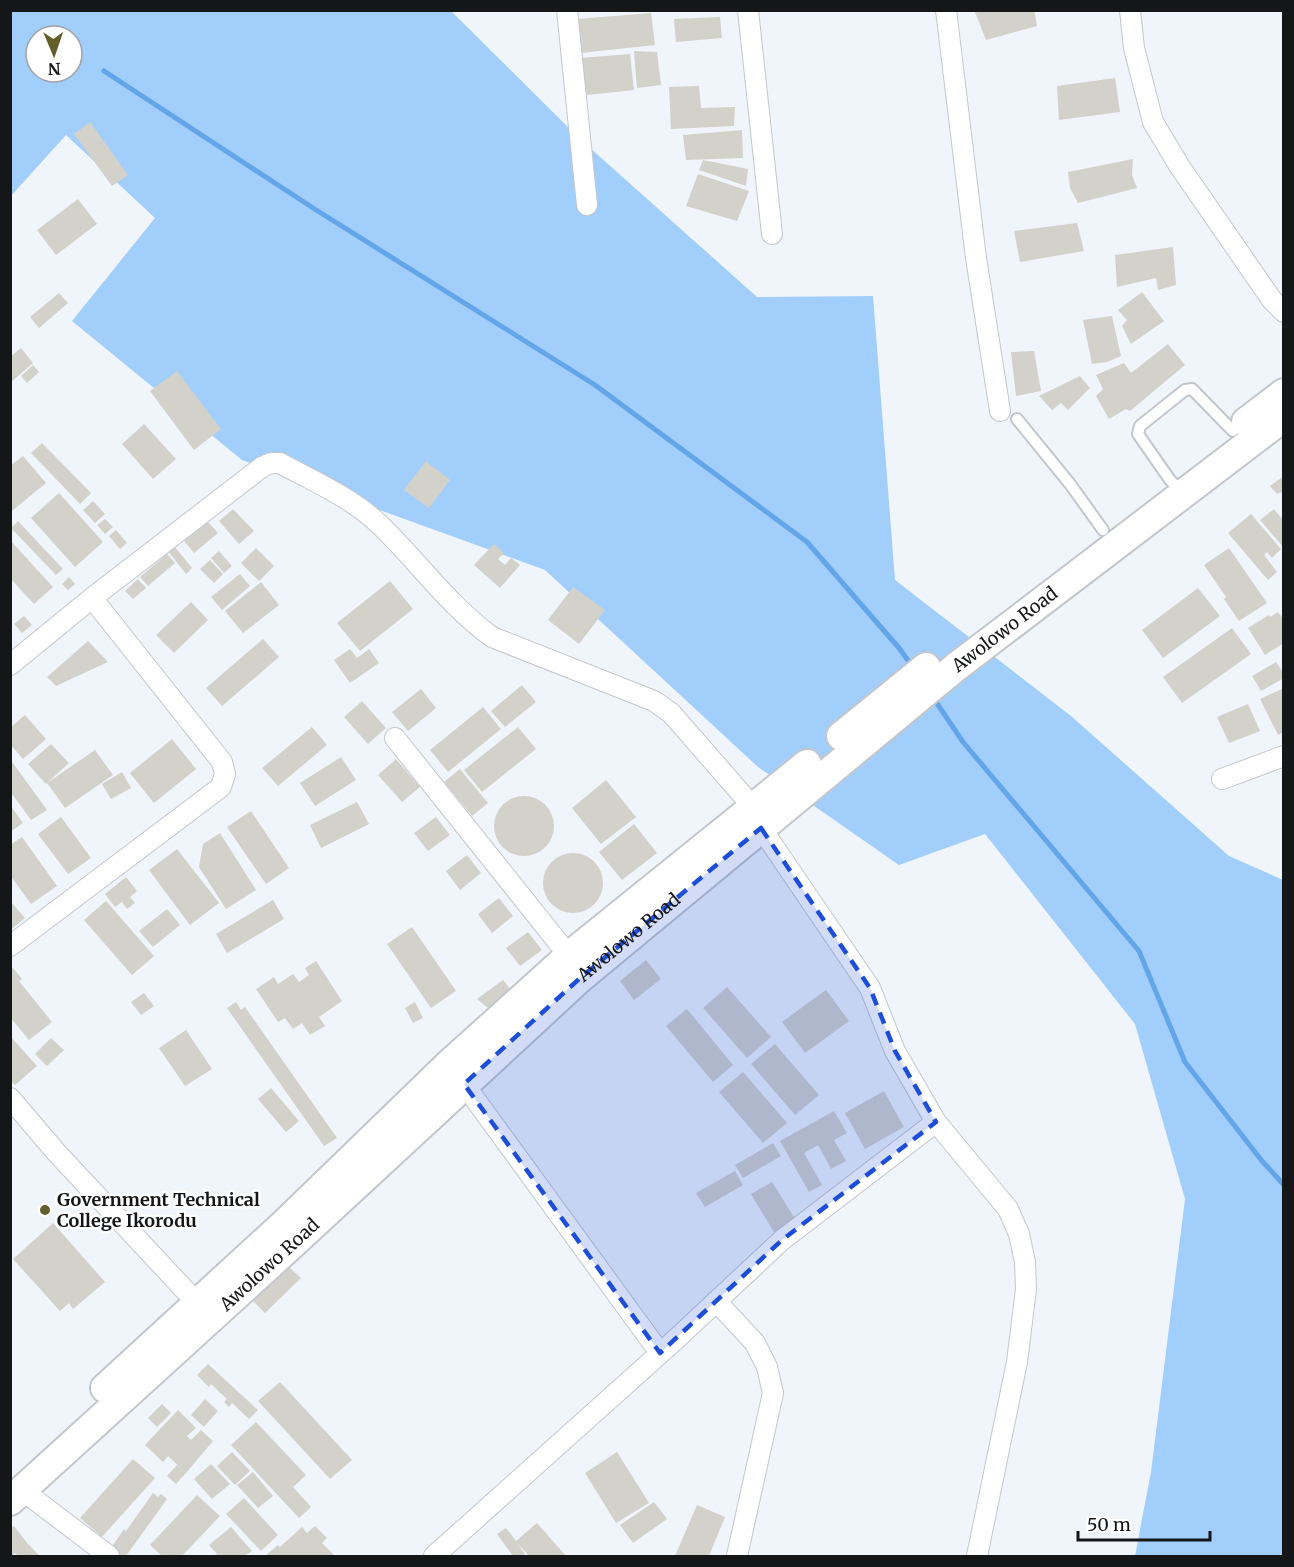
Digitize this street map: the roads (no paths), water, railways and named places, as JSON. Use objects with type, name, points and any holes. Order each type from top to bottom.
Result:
[{"type":"main road","name":"Awolowo Road","points":[[949,660],[1177,486],[1233,431],[1284,393]]},
{"type":"main road","name":"Awolowo Road","points":[[14,1488],[197,1303],[285,1223],[447,1066],[569,956],[757,817],[1103,530],[1177,486],[1284,417]]},
{"type":"main road","name":"Awolowo Road","points":[[14,1488],[298,1239],[757,817]]},
{"type":"street","points":[[567,10],[587,206]]},
{"type":"street","points":[[748,10],[772,234]]},
{"type":"street","points":[[946,10],[976,258],[1009,416]]},
{"type":"street","points":[[1130,10],[1134,48],[1153,122],[1180,167],[1272,300],[1284,312]]},
{"type":"street","points":[[10,665],[262,466],[280,463],[359,507],[379,524],[470,621],[492,637],[654,701],[671,713],[757,817],[870,988],[895,1051],[936,1122],[1008,1209],[1019,1234],[1025,1262],[1026,1289],[1017,1362],[977,1557]]},
{"type":"street","points":[[10,946],[221,787],[225,774],[222,762],[92,598]]},
{"type":"street","points":[[395,738],[569,956]]},
{"type":"street","points":[[1222,779],[1284,756]]},
{"type":"street","points":[[464,1084],[660,1353]]},
{"type":"street","points":[[10,1098],[56,1152],[197,1303]]},
{"type":"street","points":[[434,1557],[782,1240],[936,1122]]},
{"type":"street","points":[[716,1301],[754,1343],[767,1367],[773,1393],[736,1557]]},
{"type":"street","points":[[14,1488],[109,1557]]},
{"type":"lane","points":[[1177,486],[1138,434],[1140,426],[1185,390],[1192,389],[1233,431]]},
{"type":"lane","points":[[1009,416],[1070,484],[1103,530]]},
{"type":"waterway","points":[[104,71],[313,208],[595,385],[807,542],[912,666]]},
{"type":"waterway","points":[[932,696],[963,742],[1139,951],[1185,1062],[1262,1161],[1284,1185]]},
{"type":"place","name":"Government Technical College Ikorodu","points":[[45,1210]]}]
